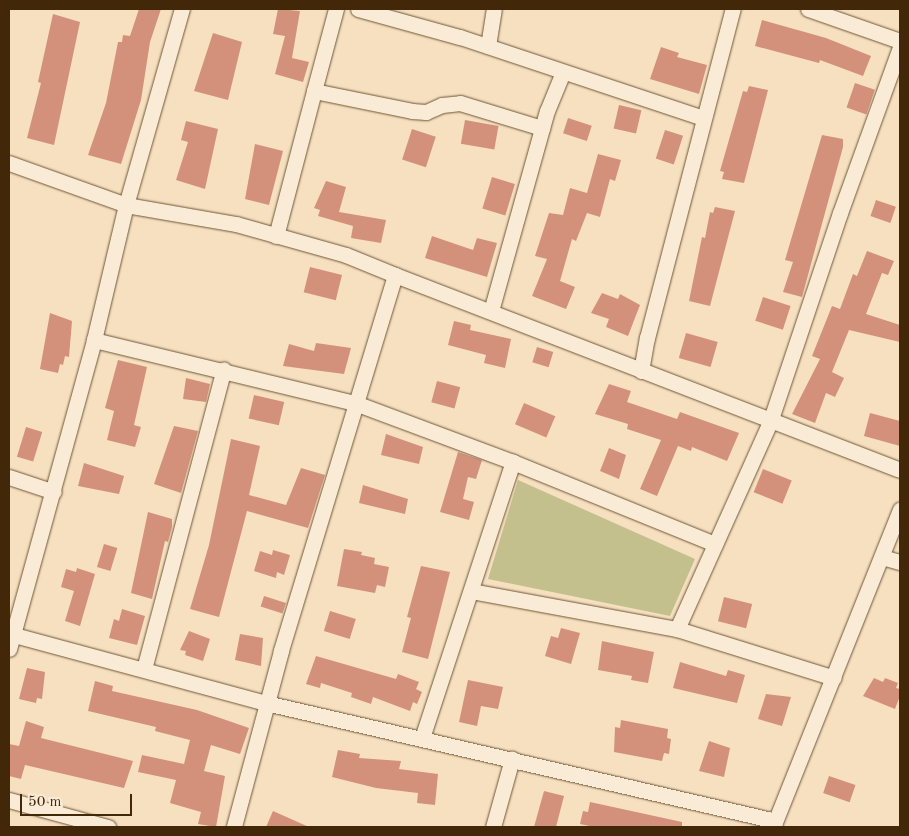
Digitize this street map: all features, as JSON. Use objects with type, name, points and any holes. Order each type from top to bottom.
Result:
[{"type":"street","points":[[9,650],[54,492],[94,340],[126,205],[182,9]]},
{"type":"street","points":[[276,236],[336,9]]},
{"type":"street","points":[[358,9],[488,46],[703,118]]},
{"type":"street","points":[[488,46],[494,9]]},
{"type":"street","points":[[641,371],[647,338],[733,9]]},
{"type":"street","points":[[808,9],[900,41]]},
{"type":"street","points":[[677,629],[770,422],[840,213],[900,47]]},
{"type":"street","points":[[491,311],[542,128],[563,72]]},
{"type":"street","points":[[314,91],[412,111],[426,112],[442,105],[460,103],[542,128]]},
{"type":"street","points":[[9,163],[126,205],[236,224],[346,256],[491,311],[770,422],[900,470]]},
{"type":"street","points":[[234,827],[266,703],[395,275]]},
{"type":"street","points":[[94,340],[224,369],[355,403],[513,462],[715,544]]},
{"type":"street","points":[[144,669],[224,369]]},
{"type":"street","points":[[422,738],[513,462]]},
{"type":"street","points":[[9,477],[54,492]]},
{"type":"street","points":[[14,635],[266,703],[512,759],[775,824],[900,509]]},
{"type":"street","points":[[882,557],[900,562]]},
{"type":"street","points":[[471,591],[677,629],[834,678]]},
{"type":"street","points":[[493,827],[512,759]]},
{"type":"street","points":[[9,800],[108,827]]},
{"type":"shaded area","points":[[518,480],[695,559],[670,616],[488,579]]},
{"type":"building","points":[[139,9],[161,9],[150,42],[141,100],[121,164],[88,155],[106,103],[118,42],[122,42],[123,35],[130,36]]},
{"type":"building","points":[[278,9],[300,11],[292,58],[309,62],[303,82],[275,74],[285,36],[273,34]]},
{"type":"building","points":[[53,14],[80,22],[54,145],[27,138],[41,83],[38,82]]},
{"type":"building","points":[[762,20],[826,38],[871,56],[863,76],[820,60],[819,63],[755,46]]},
{"type":"building","points":[[213,33],[242,42],[228,100],[194,91]]},
{"type":"building","points":[[661,47],[679,53],[677,57],[707,65],[699,94],[650,79]]},
{"type":"building","points":[[855,83],[875,90],[866,114],[847,108]]},
{"type":"building","points":[[749,86],[768,90],[744,183],[722,179],[724,172],[720,171],[743,91],[747,92]]},
{"type":"building","points":[[619,105],[641,110],[636,134],[614,128]]},
{"type":"building","points":[[568,118],[592,126],[587,141],[563,133]]},
{"type":"building","points":[[465,120],[498,126],[494,150],[461,144]]},
{"type":"building","points":[[186,121],[218,129],[205,189],[176,180],[188,142],[181,140]]},
{"type":"building","points":[[412,129],[436,137],[426,167],[402,159]]},
{"type":"building","points":[[665,130],[683,136],[674,164],[656,159]]},
{"type":"building","points":[[822,135],[843,139],[843,147],[802,297],[783,292],[793,262],[785,260]]},
{"type":"building","points":[[255,144],[283,151],[269,205],[245,199]]},
{"type":"building","points":[[598,154],[621,160],[615,181],[610,179],[600,217],[587,213],[576,241],[572,239],[560,281],[575,287],[566,309],[532,296],[547,259],[535,256],[549,213],[563,215],[570,188],[587,193]]},
{"type":"building","points":[[492,177],[515,184],[505,216],[482,209]]},
{"type":"building","points":[[326,181],[346,187],[339,212],[386,220],[381,243],[351,238],[353,226],[318,216],[320,210],[314,208]]},
{"type":"building","points":[[876,200],[896,207],[890,223],[870,216]]},
{"type":"building","points":[[715,207],[735,211],[710,306],[689,301],[702,237],[705,238],[710,212],[713,213]]},
{"type":"building","points":[[432,236],[473,250],[477,238],[497,243],[487,277],[425,258]]},
{"type":"building","points":[[867,251],[894,261],[888,275],[882,273],[866,314],[900,325],[900,342],[849,330],[832,372],[844,378],[835,397],[826,393],[815,423],[792,414],[820,359],[812,356],[832,306],[840,309],[853,274],[857,276]]},
{"type":"building","points":[[310,267],[342,275],[336,300],[304,292]]},
{"type":"building","points":[[602,293],[618,299],[620,294],[640,305],[628,336],[606,327],[609,319],[591,313]]},
{"type":"building","points":[[763,297],[791,306],[783,330],[755,321]]},
{"type":"building","points":[[50,313],[72,321],[69,357],[65,356],[63,365],[60,364],[58,373],[40,369]]},
{"type":"building","points":[[454,321],[471,325],[470,330],[511,339],[505,368],[484,363],[486,355],[448,345]]},
{"type":"building","points":[[686,333],[718,342],[711,367],[679,358]]},
{"type":"building","points":[[316,343],[351,348],[344,374],[283,366],[289,344],[314,351]]},
{"type":"building","points":[[537,347],[553,352],[549,367],[532,362]]},
{"type":"building","points":[[118,360],[147,367],[134,425],[141,427],[135,447],[107,440],[114,411],[105,408]]},
{"type":"building","points":[[186,378],[210,384],[206,402],[183,399]]},
{"type":"building","points":[[437,381],[460,387],[454,408],[431,402]]},
{"type":"building","points":[[609,384],[631,391],[627,402],[677,419],[680,412],[739,433],[727,461],[692,447],[691,451],[678,446],[657,496],[640,489],[661,440],[627,429],[628,424],[595,414]]},
{"type":"building","points":[[254,395],[284,402],[279,425],[249,418]]},
{"type":"building","points":[[524,403],[555,416],[546,437],[515,424]]},
{"type":"building","points":[[870,413],[900,421],[900,446],[864,436]]},
{"type":"building","points":[[174,426],[198,431],[181,493],[154,484]]},
{"type":"building","points":[[26,427],[42,432],[33,462],[17,457]]},
{"type":"building","points":[[386,434],[423,447],[419,464],[381,455]]},
{"type":"building","points":[[231,439],[260,446],[249,495],[286,505],[301,468],[325,475],[308,528],[247,511],[219,617],[190,609],[209,545]]},
{"type":"building","points":[[609,448],[626,455],[619,479],[600,471]]},
{"type":"building","points":[[458,452],[482,460],[476,479],[468,477],[463,499],[474,502],[469,520],[440,512]]},
{"type":"building","points":[[84,463],[124,476],[119,494],[78,486]]},
{"type":"building","points":[[763,469],[792,481],[782,504],[754,492]]},
{"type":"building","points":[[363,485],[408,499],[405,514],[359,503]]},
{"type":"building","points":[[148,512],[172,519],[172,527],[168,542],[165,541],[152,599],[131,593]]},
{"type":"building","points":[[104,544],[117,548],[110,571],[97,567]]},
{"type":"building","points":[[344,549],[362,552],[361,555],[375,558],[374,564],[389,567],[385,587],[377,585],[375,593],[337,586]]},
{"type":"building","points":[[273,550],[290,555],[284,575],[277,572],[276,578],[254,571],[260,551],[272,555]]},
{"type":"building","points":[[421,566],[450,572],[428,659],[402,652],[411,618],[407,617]]},
{"type":"building","points":[[77,568],[95,574],[80,626],[65,621],[74,591],[61,587],[66,569],[76,572]]},
{"type":"building","points":[[264,596],[286,603],[282,614],[261,606]]},
{"type":"building","points":[[724,597],[752,604],[746,628],[718,621]]},
{"type":"building","points":[[122,609],[145,616],[137,645],[109,638],[114,619],[119,621]]},
{"type":"building","points":[[330,611],[356,619],[350,639],[324,631]]},
{"type":"building","points":[[561,628],[580,633],[571,664],[545,656],[551,636],[558,638]]},
{"type":"building","points":[[189,631],[210,639],[203,661],[185,655],[186,651],[180,650]]},
{"type":"building","points":[[240,634],[263,638],[261,666],[235,660]]},
{"type":"building","points":[[602,641],[654,652],[648,683],[631,680],[632,676],[598,670]]},
{"type":"building","points":[[316,656],[396,679],[398,674],[419,682],[416,689],[422,692],[417,704],[413,702],[410,711],[373,697],[371,704],[351,697],[352,693],[321,683],[320,688],[306,684]]},
{"type":"building","points":[[680,662],[726,676],[728,670],[745,675],[737,703],[673,688]]},
{"type":"building","points":[[27,668],[45,672],[42,699],[37,698],[36,703],[19,699]]},
{"type":"building","points":[[874,678],[883,682],[885,678],[898,683],[896,688],[900,689],[900,696],[895,709],[863,696]]},
{"type":"building","points":[[468,680],[503,687],[498,709],[481,706],[477,726],[459,722]]},
{"type":"building","points":[[95,681],[113,686],[112,691],[197,710],[249,728],[240,754],[211,745],[204,771],[225,776],[216,827],[198,824],[201,812],[170,803],[176,780],[138,772],[142,755],[184,764],[190,740],[155,731],[156,727],[88,711]]},
{"type":"building","points":[[766,694],[791,697],[782,726],[758,719]]},
{"type":"building","points":[[621,720],[668,729],[667,738],[671,739],[669,754],[664,753],[662,761],[614,752],[615,727],[620,728]]},
{"type":"building","points":[[26,721],[44,727],[41,738],[133,761],[124,788],[25,765],[21,779],[9,776],[9,744],[19,746]]},
{"type":"building","points":[[709,741],[730,748],[724,777],[699,771]]},
{"type":"building","points":[[338,750],[360,754],[359,758],[401,761],[399,769],[438,774],[435,805],[417,803],[418,793],[376,788],[332,777]]},
{"type":"building","points":[[829,776],[855,785],[850,802],[823,793]]},
{"type":"building","points":[[544,791],[564,796],[556,827],[534,827]]},
{"type":"building","points":[[590,802],[682,822],[682,827],[594,827],[580,824],[583,811],[588,812]]},
{"type":"building","points":[[273,811],[309,827],[266,827]]}]
